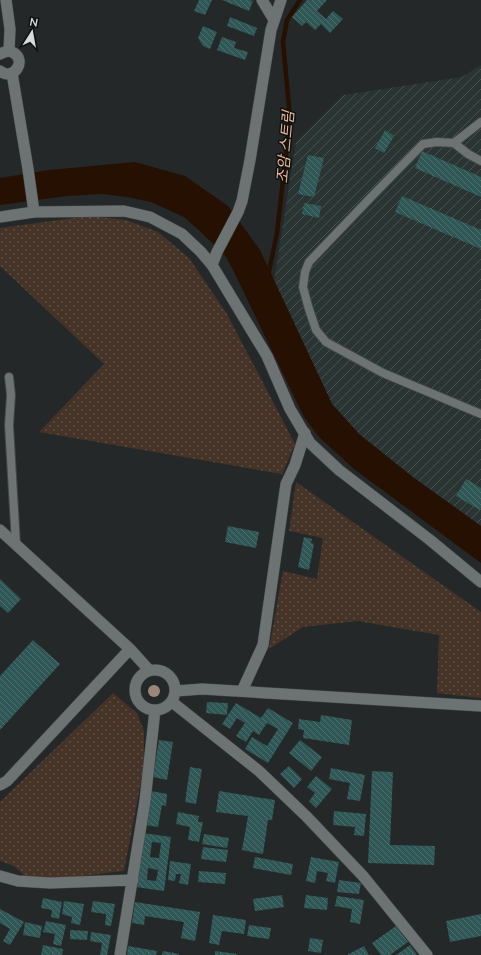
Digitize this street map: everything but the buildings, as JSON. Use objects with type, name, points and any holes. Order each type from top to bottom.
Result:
[{"type":"street","points":[[0,70],[7,74],[12,73],[16,71],[19,66],[19,61],[14,53],[4,53],[10,29],[6,0]]},
{"type":"street","points":[[262,0],[274,20]]},
{"type":"street","points":[[212,265],[242,201],[271,30],[281,0]]},
{"type":"street","points":[[12,73],[34,212]]},
{"type":"street","points":[[0,217],[34,212],[124,211],[150,217],[182,234],[212,265],[267,356],[290,409],[310,443],[339,470],[430,540],[481,582]]},
{"type":"street","points":[[242,691],[263,645],[286,484],[295,465],[305,433]]},
{"type":"street","points":[[0,530],[130,649],[149,670]]},
{"type":"street","points":[[0,785],[7,781],[130,649]]},
{"type":"street","points":[[149,670],[162,671],[168,674],[175,684],[176,691],[172,702],[162,710],[148,709],[138,702],[135,696],[136,683],[143,673],[149,670]]},
{"type":"street","points":[[176,691],[202,689],[481,706]]},
{"type":"street","points":[[172,702],[259,771],[307,817],[363,876],[428,955]]},
{"type":"street","points":[[120,955],[145,801],[155,710]]},
{"type":"street","points":[[0,876],[18,881],[50,883],[133,880]]},
{"type":"lane","points":[[454,143],[481,122]]},
{"type":"lane","points":[[481,161],[468,154],[454,143],[437,142],[423,144],[309,262],[305,272],[304,287],[308,306],[316,330],[326,342],[384,373],[481,414]]},
{"type":"lane","points":[[9,377],[11,407],[9,425],[16,544]]},
{"type":"shaded area","points":[[481,65],[481,526],[414,478],[359,434],[332,404],[274,281],[296,142],[343,95],[462,77]]},
{"type":"shaded area","points":[[135,162],[185,176],[228,206],[260,250],[332,404],[359,434],[414,478],[481,526],[481,563],[354,469],[318,436],[304,417],[226,257],[184,217],[151,202],[102,194],[67,196],[0,205],[0,178],[49,170]]},
{"type":"shaded area","points":[[88,216],[126,220],[158,232],[189,258],[227,314],[295,444],[282,474],[39,432],[104,364],[0,266],[0,228]]},
{"type":"shaded area","points":[[296,482],[481,612],[481,698],[437,693],[439,635],[358,621],[303,627],[269,649],[283,571],[317,579],[323,538],[289,531]]},
{"type":"shaded area","points":[[113,693],[137,713],[144,731],[144,766],[124,871],[54,879],[25,876],[14,866],[0,861],[0,802]]},
{"type":"waterway","name":"조암 스트림","points":[[268,276],[277,233],[290,118],[283,42],[287,20],[300,0]]}]
